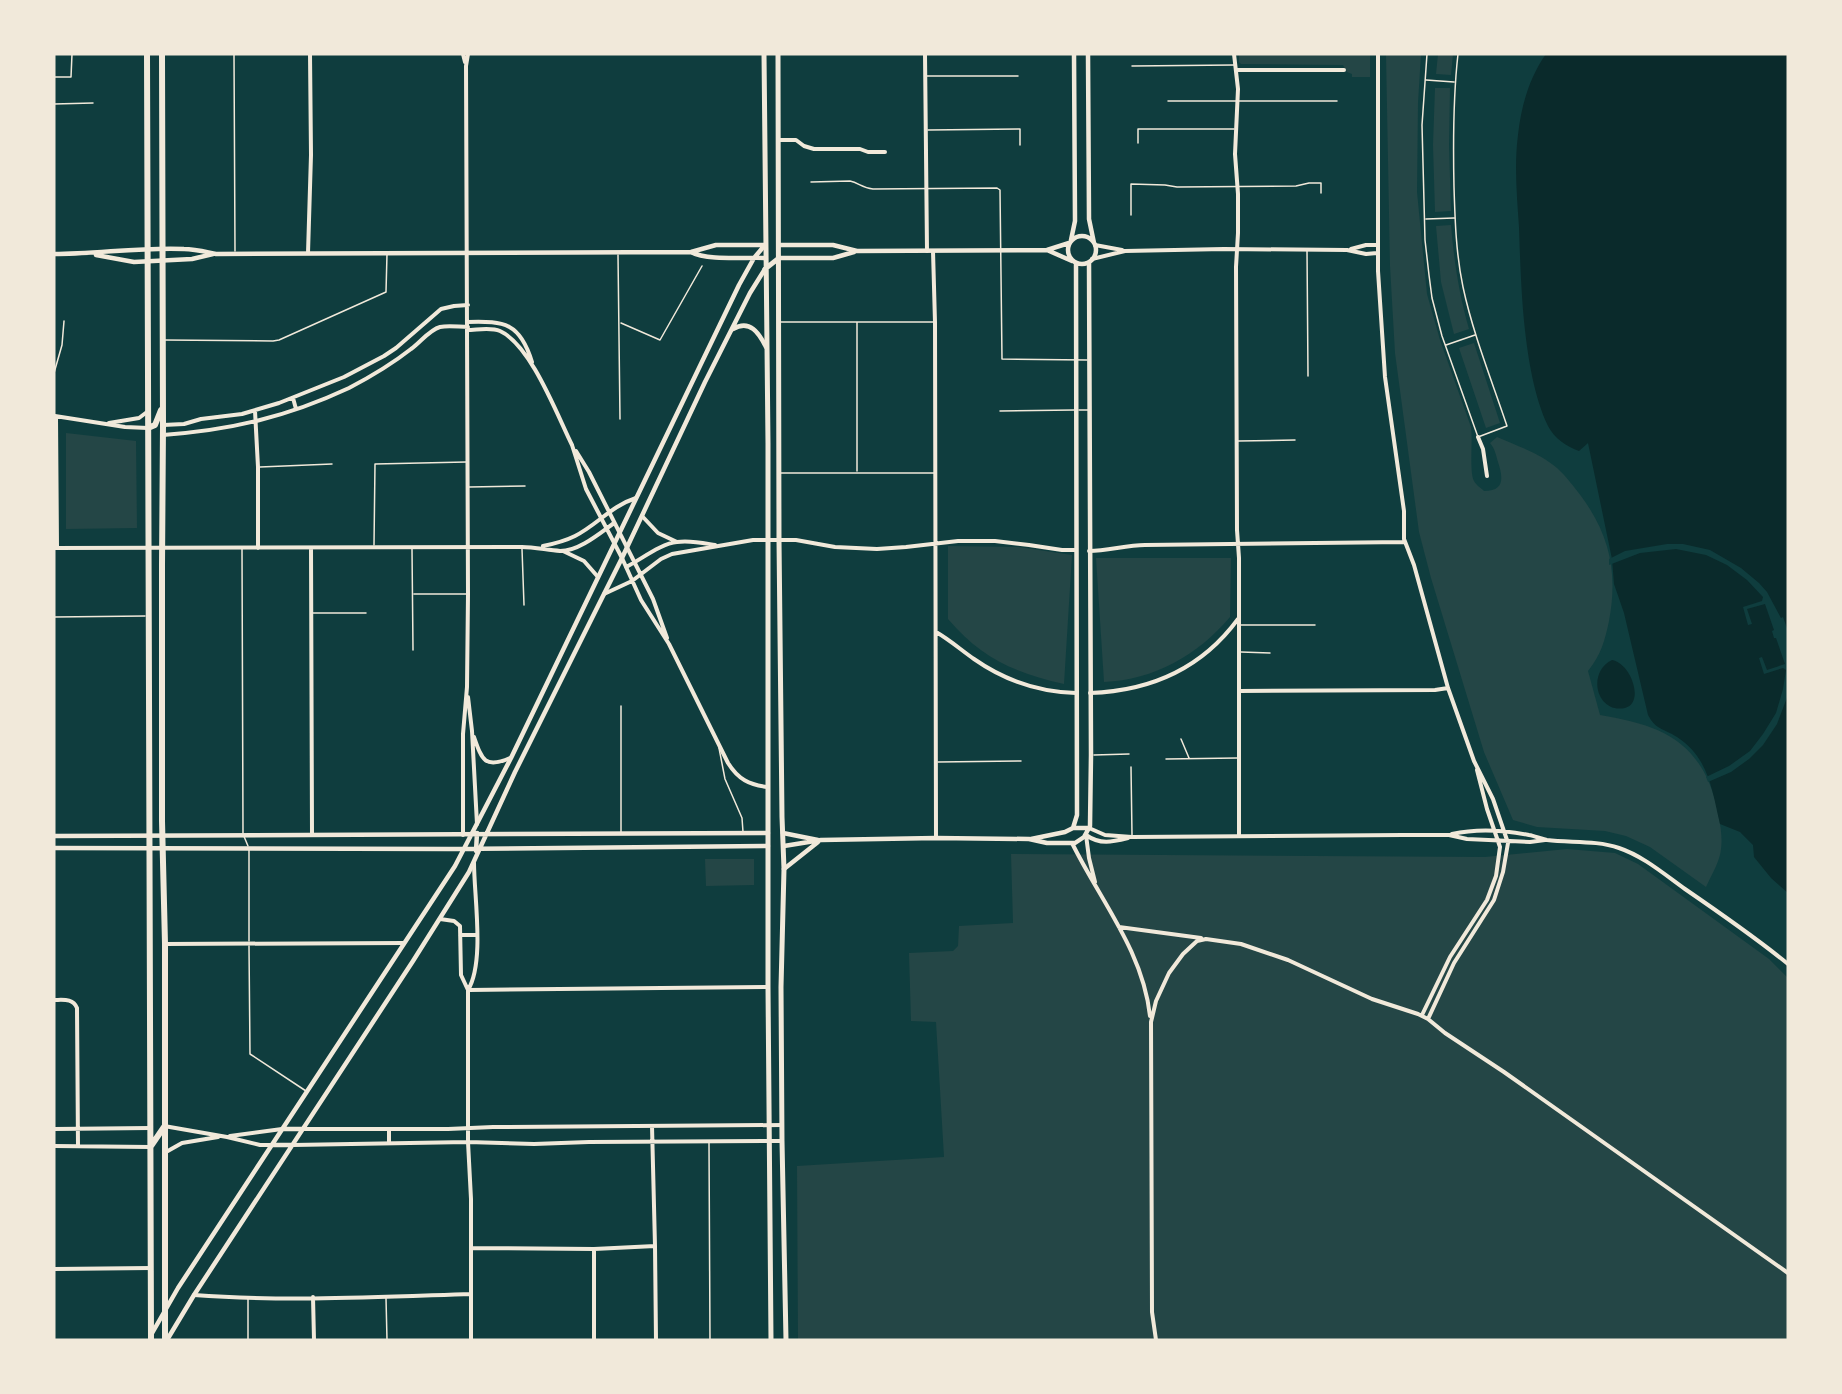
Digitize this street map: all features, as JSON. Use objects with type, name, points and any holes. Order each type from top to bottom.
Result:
[{"type":"highway","points":[[147,54],[150,1338]]},
{"type":"highway","points":[[162,54],[164,1313],[166,1340]]},
{"type":"highway","points":[[148,428],[155,424],[163,407]]},
{"type":"highway","points":[[150,1128],[164,1126]]},
{"type":"highway","points":[[150,1147],[164,1126]]},
{"type":"main road","points":[[764,54],[769,540],[768,987],[771,1340]]},
{"type":"main road","points":[[778,54],[778,473],[784,846],[781,987],[786,1340]]},
{"type":"main road","points":[[765,245],[779,245]]},
{"type":"main road","points":[[765,258],[779,258]]},
{"type":"main road","points":[[765,269],[779,258]]},
{"type":"main road","points":[[768,833],[783,833]]},
{"type":"main road","points":[[768,846],[784,846]]},
{"type":"main road","points":[[768,987],[781,987]]},
{"type":"street","points":[[308,253],[311,155],[310,54]]},
{"type":"street","points":[[463,54],[466,66]]},
{"type":"street","points":[[464,849],[462,835],[463,734],[467,687],[468,594],[466,546],[468,305],[466,66],[468,54]]},
{"type":"street","points":[[926,54],[927,251]]},
{"type":"street","points":[[1074,54],[1075,221],[1068,253],[1075,262],[1077,814],[1074,828]]},
{"type":"street","points":[[1029,839],[1047,843],[1072,843],[1086,835],[1089,828],[1091,754],[1090,261],[1095,251],[1089,219],[1088,54]]},
{"type":"street","points":[[1234,54],[1237,101],[1235,154],[1238,186],[1236,441],[1239,836]]},
{"type":"street","points":[[1378,54],[1378,254],[1385,377],[1404,511],[1405,542],[1448,688],[1474,761],[1500,848],[1498,866],[1487,900],[1450,957],[1422,1015]]},
{"type":"street","points":[[1236,67],[1344,70]]},
{"type":"street","points":[[1074,81],[1088,82]]},
{"type":"street","points":[[779,140],[796,140],[814,149],[860,149],[868,152],[885,152]]},
{"type":"street","points":[[1075,164],[1089,164]]},
{"type":"street","points":[[779,245],[833,245],[857,251],[1047,250],[1083,236],[1089,238],[1094,244],[1125,251],[1347,249],[1378,245]]},
{"type":"street","points":[[54,254],[163,249],[186,249],[216,254],[691,252],[716,245],[765,245]]},
{"type":"street","points":[[150,1338],[183,1281],[474,834],[754,258],[765,245]]},
{"type":"street","points":[[1347,249],[1366,254],[1378,254]]},
{"type":"street","points":[[1047,250],[1080,264],[1125,251]]},
{"type":"street","points":[[779,258],[833,258],[857,251]]},
{"type":"street","points":[[933,251],[936,838]]},
{"type":"street","points":[[691,252],[697,255],[724,258],[765,258]]},
{"type":"street","points":[[91,254],[134,262],[192,259],[216,254]]},
{"type":"street","points":[[166,1340],[440,919],[474,861],[627,548],[705,382],[750,293],[765,269]]},
{"type":"street","points":[[163,425],[184,424],[201,419],[255,411],[292,398],[344,377],[384,356],[439,310],[468,305]]},
{"type":"street","points":[[163,435],[256,422],[296,409],[351,387],[417,345],[437,328],[501,323],[515,330],[526,343],[535,368],[572,445],[590,472],[641,574],[656,606],[669,644]]},
{"type":"street","points":[[732,329],[742,325],[752,327],[760,334],[766,347]]},
{"type":"street","points":[[468,326],[496,330],[509,337],[535,368]]},
{"type":"street","points":[[509,337],[515,330]]},
{"type":"street","points":[[292,398],[296,409]]},
{"type":"street","points":[[106,424],[139,418],[148,410]]},
{"type":"street","points":[[255,411],[258,548]]},
{"type":"street","points":[[148,428],[125,427],[55,416],[56,548],[522,547],[560,551],[584,561],[598,577]]},
{"type":"street","points":[[1478,437],[1484,452],[1487,476]]},
{"type":"street","points":[[572,445],[582,479],[601,518],[645,607],[669,644],[728,763],[738,777],[752,785],[768,787]]},
{"type":"street","points":[[539,548],[574,537],[609,511],[637,498]]},
{"type":"street","points":[[642,516],[658,533],[676,542]]},
{"type":"street","points":[[560,551],[576,547],[614,523]]},
{"type":"street","points":[[604,594],[632,581],[661,559],[672,554],[718,545],[769,540],[796,540],[835,547],[864,548],[892,548],[966,541],[1002,542],[1089,551],[1139,545],[1405,542]]},
{"type":"street","points":[[626,567],[676,542],[718,545]]},
{"type":"street","points":[[311,548],[312,834]]},
{"type":"street","points":[[935,631],[951,640],[981,664],[1003,676],[1045,690],[1090,693],[1127,690],[1172,674],[1215,645],[1238,618]]},
{"type":"street","points":[[467,687],[477,824]]},
{"type":"street","points":[[1239,691],[1435,690],[1448,688]]},
{"type":"street","points":[[472,731],[481,755],[486,761],[497,764],[511,758]]},
{"type":"street","points":[[1076,753],[1091,754]]},
{"type":"street","points":[[1428,1019],[1454,963],[1494,900],[1503,872],[1508,845],[1493,799],[1474,761]]},
{"type":"street","points":[[784,846],[820,840],[1029,839],[1074,828],[1089,828],[1105,835],[1132,837],[1449,835],[1530,842],[1545,840],[1607,845],[1637,856],[1741,928],[1788,964]]},
{"type":"street","points":[[1449,835],[1469,831],[1504,831],[1545,840]]},
{"type":"street","points":[[702,832],[702,847]]},
{"type":"street","points":[[54,836],[768,833]]},
{"type":"street","points":[[783,833],[820,840]]},
{"type":"street","points":[[426,834],[426,849]]},
{"type":"street","points":[[474,834],[478,849]]},
{"type":"street","points":[[515,834],[515,849]]},
{"type":"street","points":[[621,834],[621,847]]},
{"type":"street","points":[[1086,835],[1102,843],[1132,837]]},
{"type":"street","points":[[1086,835],[1096,885]]},
{"type":"street","points":[[784,869],[820,840]]},
{"type":"street","points":[[1072,843],[1130,947],[1147,992],[1151,1022],[1152,1312],[1156,1340]]},
{"type":"street","points":[[54,849],[515,849],[768,846]]},
{"type":"street","points":[[468,990],[476,974],[474,861]]},
{"type":"street","points":[[440,919],[458,923],[460,926],[461,975],[468,990],[471,1340]]},
{"type":"street","points":[[1118,927],[1241,944],[1280,956],[1378,1001],[1422,1015],[1788,1273]]},
{"type":"street","points":[[460,935],[476,935]]},
{"type":"street","points":[[1151,1022],[1156,1001],[1173,966],[1191,945],[1206,939]]},
{"type":"street","points":[[165,944],[404,944]]},
{"type":"street","points":[[468,990],[768,987]]},
{"type":"street","points":[[54,1000],[70,1000],[77,1008],[78,1146]]},
{"type":"street","points":[[226,1137],[282,1129],[389,1130],[782,1125]]},
{"type":"street","points":[[164,1126],[272,1145],[782,1141]]},
{"type":"street","points":[[652,1126],[656,1340]]},
{"type":"street","points":[[54,1130],[150,1128]]},
{"type":"street","points":[[388,1143],[389,1130]]},
{"type":"street","points":[[164,1154],[182,1143],[219,1136]]},
{"type":"street","points":[[54,1146],[150,1147]]},
{"type":"street","points":[[471,1248],[594,1249],[656,1246]]},
{"type":"street","points":[[594,1249],[594,1340]]},
{"type":"street","points":[[54,1269],[151,1268]]},
{"type":"street","points":[[194,1295],[386,1297],[471,1294]]},
{"type":"street","points":[[313,1297],[314,1340]]},
{"type":"lane","points":[[54,77],[72,77],[72,54]]},
{"type":"lane","points":[[234,54],[236,254]]},
{"type":"lane","points":[[1427,54],[1422,125],[1424,219],[1432,298],[1478,437],[1508,426],[1476,335],[1463,288],[1455,218],[1453,140],[1458,54]]},
{"type":"lane","points":[[1132,66],[1236,67]]},
{"type":"lane","points":[[926,76],[1018,76]]},
{"type":"lane","points":[[1424,80],[1455,82]]},
{"type":"lane","points":[[1167,101],[1337,101]]},
{"type":"lane","points":[[54,104],[93,104]]},
{"type":"lane","points":[[926,130],[1020,129],[1020,145]]},
{"type":"lane","points":[[1138,143],[1138,129],[1235,129]]},
{"type":"lane","points":[[811,182],[850,181],[856,182],[863,188],[873,189],[997,188],[1000,190],[1002,359],[1089,360]]},
{"type":"lane","points":[[1131,215],[1131,184],[1177,187],[1296,186],[1321,183],[1321,193]]},
{"type":"lane","points":[[1424,219],[1455,218]]},
{"type":"lane","points":[[1307,249],[1308,375]]},
{"type":"lane","points":[[618,252],[620,419]]},
{"type":"lane","points":[[163,340],[273,342],[279,340],[386,292],[387,253]]},
{"type":"lane","points":[[620,323],[660,340],[702,266]]},
{"type":"lane","points":[[54,373],[62,345],[64,321]]},
{"type":"lane","points":[[779,322],[935,322]]},
{"type":"lane","points":[[857,322],[857,472]]},
{"type":"lane","points":[[1446,345],[1476,335]]},
{"type":"lane","points":[[1000,411],[1090,410]]},
{"type":"lane","points":[[1236,441],[1294,440]]},
{"type":"lane","points":[[374,547],[375,464],[467,462]]},
{"type":"lane","points":[[258,467],[332,464]]},
{"type":"lane","points":[[778,473],[935,473]]},
{"type":"lane","points":[[467,487],[525,486]]},
{"type":"lane","points":[[412,547],[413,650]]},
{"type":"lane","points":[[522,547],[524,605]]},
{"type":"lane","points":[[242,548],[243,834],[249,849],[250,1054],[307,1092]]},
{"type":"lane","points":[[414,594],[468,594]]},
{"type":"lane","points":[[311,613],[366,613]]},
{"type":"lane","points":[[54,617],[149,616]]},
{"type":"lane","points":[[1238,625],[1315,625]]},
{"type":"lane","points":[[1238,652],[1270,652]]},
{"type":"lane","points":[[621,706],[621,834]]},
{"type":"lane","points":[[1181,739],[1190,759]]},
{"type":"lane","points":[[718,744],[725,779],[742,818],[743,833]]},
{"type":"lane","points":[[1091,754],[1129,754]]},
{"type":"lane","points":[[1166,759],[1238,758]]},
{"type":"lane","points":[[935,762],[1022,761]]},
{"type":"lane","points":[[1131,767],[1132,837]]},
{"type":"lane","points":[[709,1142],[710,1340]]},
{"type":"lane","points":[[248,1297],[248,1340]]},
{"type":"lane","points":[[386,1297],[387,1340]]},
{"type":"shaded area","points":[[1239,54],[1370,54],[1370,77],[1352,77],[1343,65],[1241,64]]},
{"type":"shaded area","points":[[1386,54],[1421,54],[1417,192],[1427,294],[1440,340],[1471,427],[1474,481],[1484,491],[1496,489],[1499,486],[1501,473],[1490,443],[1497,437],[1528,450],[1557,468],[1581,496],[1599,525],[1612,571],[1612,604],[1609,621],[1599,653],[1588,671],[1600,715],[1641,724],[1659,731],[1688,750],[1699,764],[1709,782],[1716,803],[1721,838],[1719,858],[1706,887],[1650,847],[1626,836],[1605,831],[1537,827],[1513,820],[1484,752],[1419,532],[1395,353],[1390,266]]},
{"type":"shaded area","points":[[1438,54],[1453,54],[1451,75],[1436,74]]},
{"type":"shaded area","points":[[1546,54],[1788,54],[1788,893],[1771,878],[1754,857],[1753,845],[1740,832],[1720,824],[1708,776],[1696,755],[1688,745],[1657,726],[1648,715],[1624,613],[1614,584],[1612,559],[1588,443],[1579,451],[1561,442],[1548,426],[1533,381],[1525,329],[1516,158],[1519,124],[1524,103],[1530,83]]},
{"type":"shaded area","points":[[1435,88],[1450,88],[1451,211],[1435,212],[1433,145]]},
{"type":"shaded area","points":[[1451,225],[1457,277],[1469,329],[1454,334],[1441,282],[1436,226]]},
{"type":"shaded area","points":[[1474,343],[1500,423],[1486,428],[1459,348]]},
{"type":"shaded area","points":[[66,433],[136,441],[137,528],[66,529]]},
{"type":"shaded area","points":[[948,546],[1019,547],[1072,555],[1064,684],[1030,675],[1000,662],[973,644],[948,619]]},
{"type":"shaded area","points":[[1096,558],[1231,558],[1230,617],[1204,643],[1174,663],[1140,676],[1104,682]]},
{"type":"shaded area","points":[[1612,660],[1625,668],[1633,683],[1634,699],[1631,705],[1625,708],[1608,705],[1598,691],[1599,674]]},
{"type":"shaded area","points":[[1567,849],[1615,853],[1638,864],[1769,959],[1788,978],[1788,1340],[798,1340],[797,1166],[944,1157],[936,1022],[911,1021],[909,953],[953,951],[958,946],[959,926],[1013,923],[1011,854],[1485,857]]},
{"type":"shaded area","points":[[705,859],[754,859],[754,885],[706,886]]},
{"type":"pier","points":[[1667,544],[1683,544],[1710,550],[1741,568],[1767,592],[1781,618],[1783,617],[1788,631],[1788,695],[1777,724],[1763,745],[1749,759],[1731,772],[1708,782],[1706,777],[1729,766],[1750,751],[1776,713],[1786,670],[1783,668],[1764,674],[1759,658],[1762,657],[1767,670],[1785,664],[1776,638],[1774,638],[1772,631],[1774,630],[1765,604],[1747,609],[1752,624],[1748,625],[1743,607],[1762,601],[1763,597],[1747,580],[1727,565],[1706,555],[1676,549],[1640,553],[1609,565],[1609,559],[1625,551]]}]
